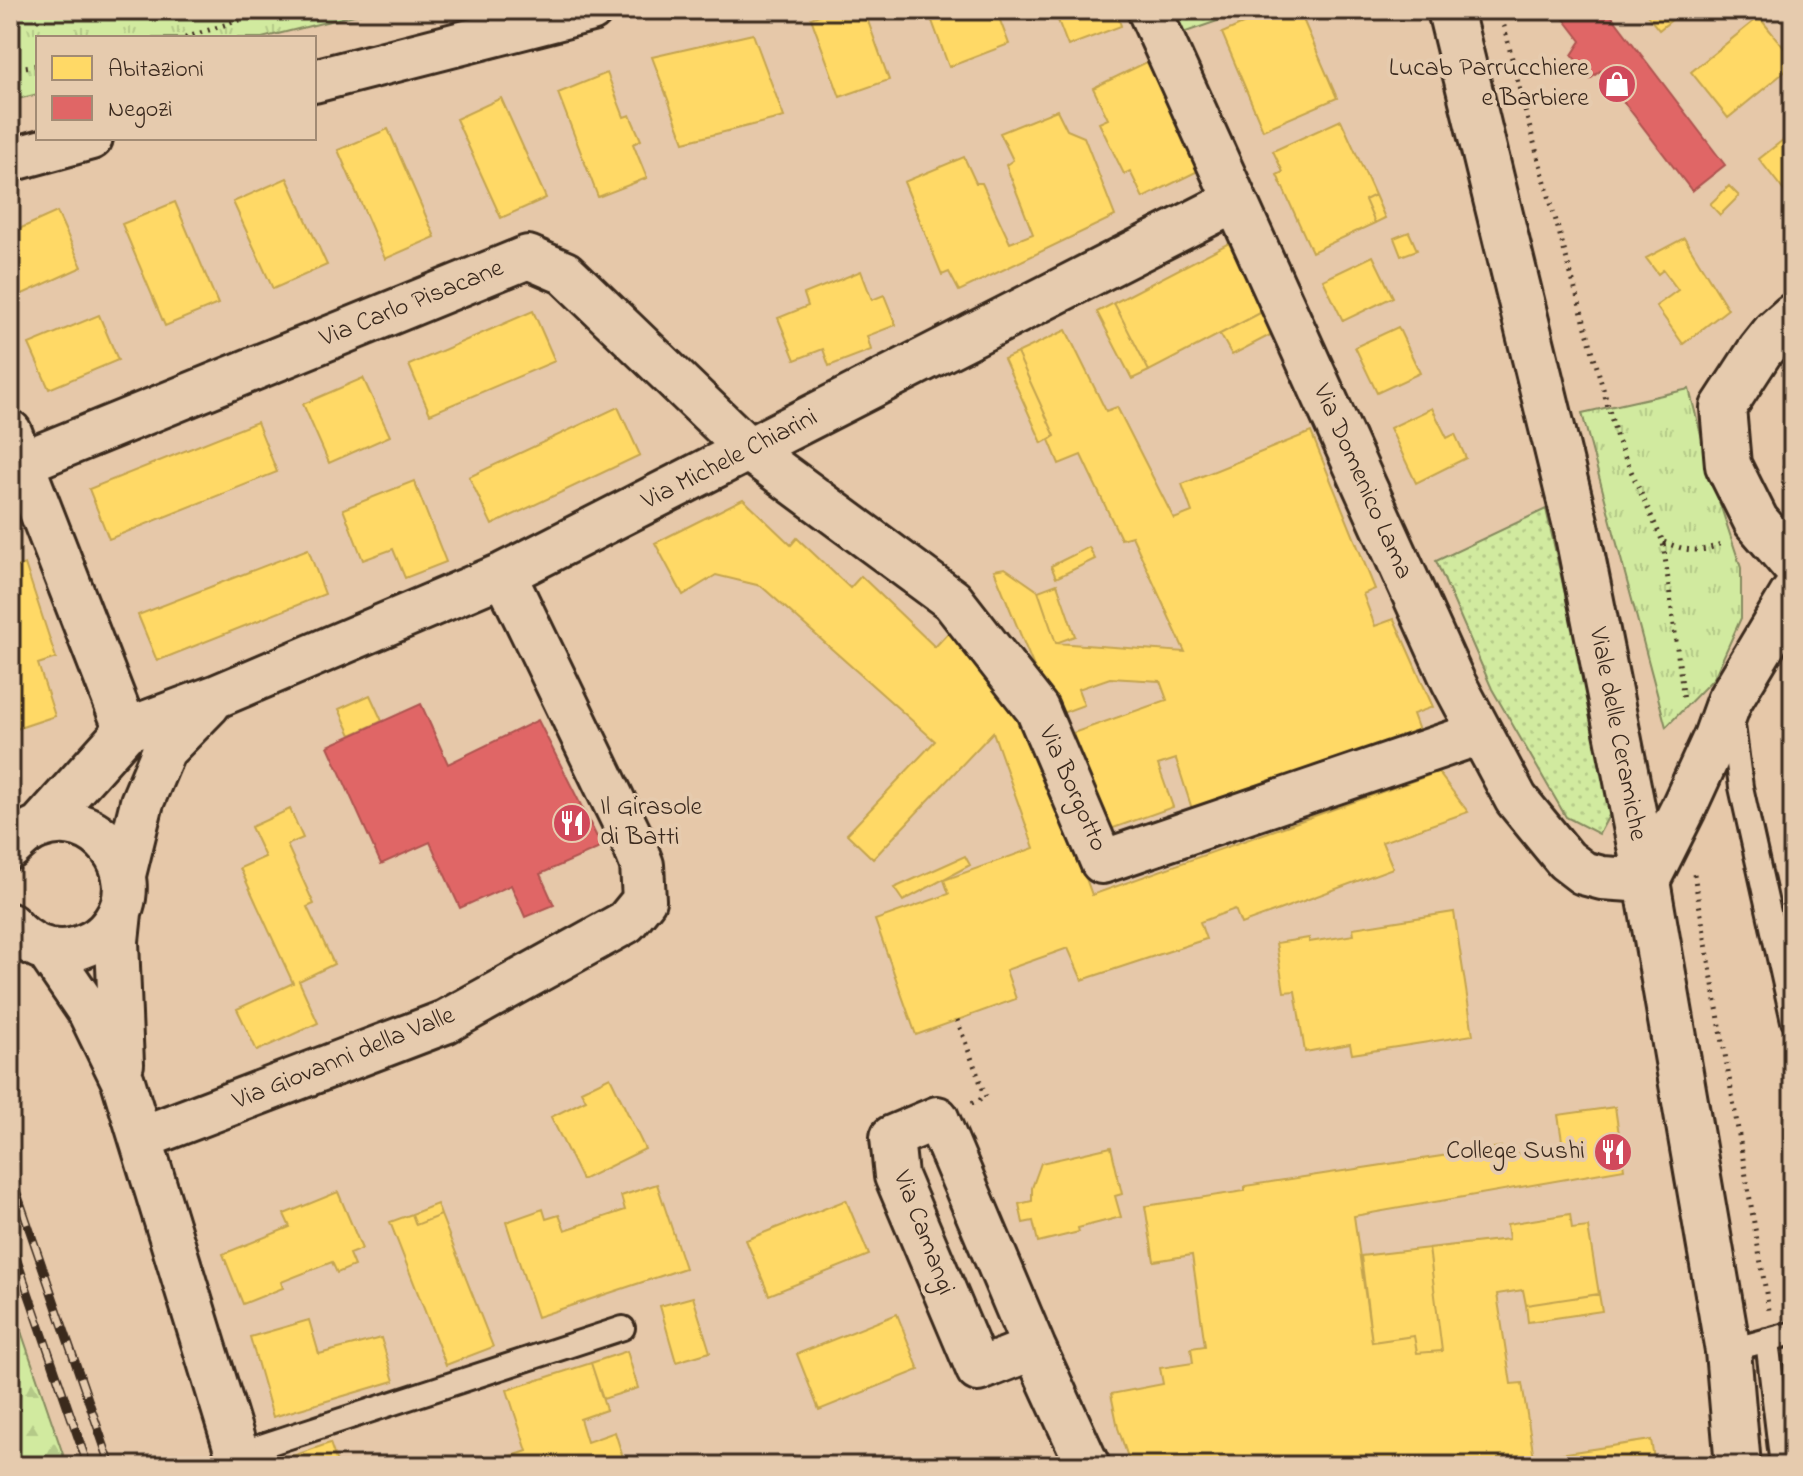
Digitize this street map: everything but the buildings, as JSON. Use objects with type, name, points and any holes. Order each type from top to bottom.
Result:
[{"type":"main road","name":"Viale delle Ceramiche","points":[[1450,10],[1576,526],[1647,881],[1761,1342],[1738,1466]]},
{"type":"main road","points":[[1793,316],[1760,351],[1723,408],[1728,465],[1756,521],[1793,564]]},
{"type":"main road","points":[[1647,881],[1716,737],[1729,701],[1793,594]]},
{"type":"street","points":[[316,80],[591,10]]},
{"type":"street","name":"Via Domenico Lama","points":[[1149,10],[1453,681],[1516,799],[1566,860],[1583,873],[1602,878],[1647,881]]},
{"type":"street","points":[[10,160],[84,140]]},
{"type":"street","name":"Via Michele Chiarini","points":[[25,837],[126,730],[215,697],[504,574],[1235,201]]},
{"type":"street","name":"Via Carlo Pisacane","points":[[16,448],[528,257],[565,273],[749,450]]},
{"type":"street","points":[[16,448],[126,730]]},
{"type":"street","name":"Via Borgotto","points":[[749,450],[952,600],[1037,709],[1102,862],[1480,733]]},
{"type":"street","name":"Via Giovanni della Valle","points":[[141,1138],[445,1022],[626,922],[644,900],[642,865],[631,837],[504,574]]},
{"type":"street","name":"Via Michele Chiarini","points":[[122,894],[142,802],[164,750],[215,697]]},
{"type":"street","points":[[25,837],[62,823],[73,825],[102,838],[117,854],[122,894],[117,941],[123,1081]]},
{"type":"street","points":[[22,936],[69,951],[90,945],[107,932],[122,894]]},
{"type":"street","points":[[22,936],[90,1013],[123,1081],[239,1460]]},
{"type":"street","points":[[937,1118],[1034,1348],[1088,1466]]},
{"type":"street","name":"Via Camangi","points":[[937,1118],[892,1137],[896,1176],[978,1370],[1034,1348]]},
{"type":"lane","points":[[1729,701],[1741,787],[1793,1021]]},
{"type":"lane","points":[[239,1460],[623,1328]]},
{"type":"lane","points":[[1756,1466],[1761,1342]]},
{"type":"lane","points":[[1761,1342],[1782,1466]]},
{"type":"path","points":[[191,36],[270,10]]},
{"type":"path","points":[[1500,10],[1524,107],[1618,442],[1663,542],[1686,712]]},
{"type":"path","points":[[10,69],[36,65]]},
{"type":"path","points":[[1784,487],[1786,422],[1793,408]]},
{"type":"path","points":[[1694,871],[1761,1342]]},
{"type":"path","points":[[937,1118],[986,1097],[957,1020]]},
{"type":"green space","points":[[10,10],[374,10],[270,36],[36,36],[36,94],[10,101]]},
{"type":"green space","points":[[1175,10],[1249,10],[1183,33]]},
{"type":"green space","points":[[1689,389],[1717,495],[1741,568],[1741,618],[1714,678],[1666,727],[1582,413]]},
{"type":"green space","points":[[1546,509],[1613,808],[1599,834],[1566,817],[1492,689],[1436,561]]},
{"type":"green space","points":[[10,1299],[67,1466],[10,1466]]},
{"type":"railway","points":[[10,1173],[111,1466]]},
{"type":"railway","points":[[10,1240],[88,1466]]},
{"type":"place","name":"Lucab Parrucchiere e Barbiere","points":[[1617,84]]},
{"type":"place","name":"Il Girasole di Batti","points":[[572,823]]},
{"type":"place","name":"College Sushi","points":[[1613,1152]]}]
